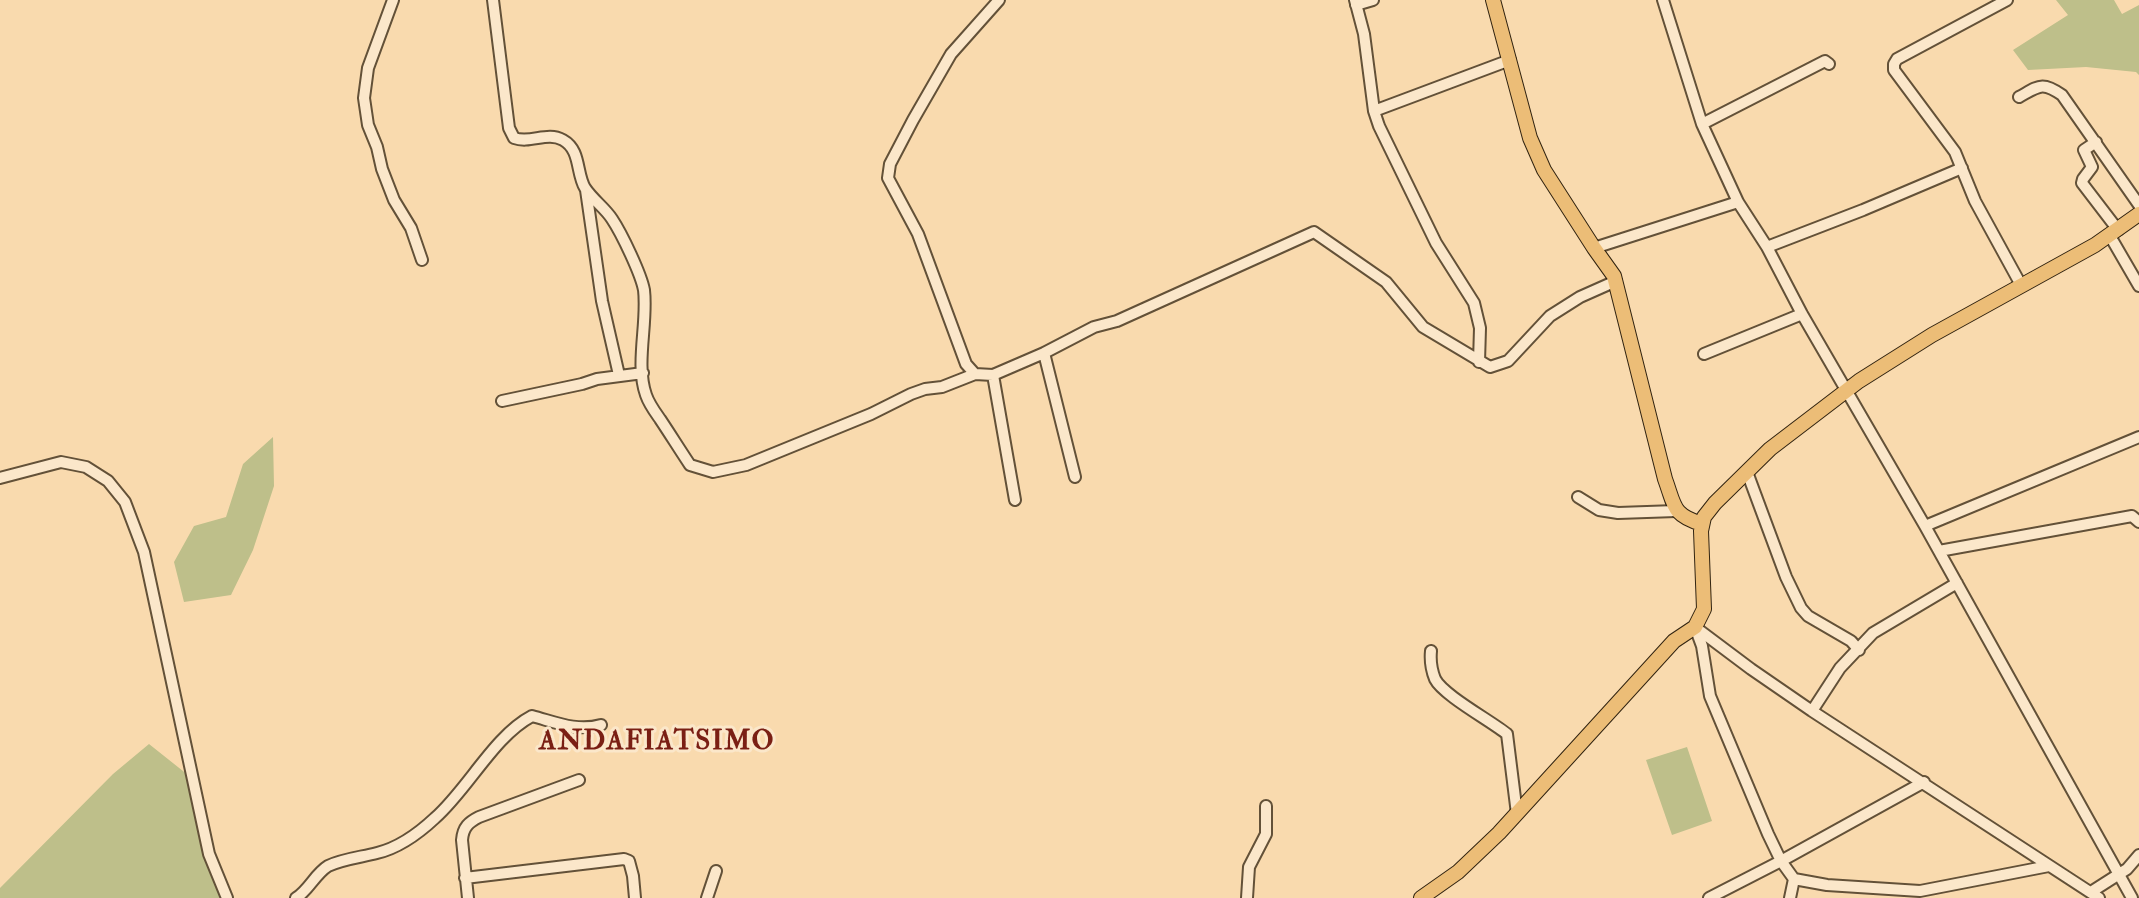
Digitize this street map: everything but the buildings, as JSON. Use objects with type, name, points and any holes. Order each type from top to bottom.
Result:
[{"type":"main road","points":[[1493,0],[1530,138],[1544,170],[1616,281],[1665,479],[1676,511],[1702,524]]},
{"type":"main road","points":[[1421,898],[1458,872],[1517,814],[1674,641],[1695,627],[1704,609],[1701,531],[1704,517],[1715,503],[1770,449],[1859,381],[1919,344],[2114,233],[2139,214]]},
{"type":"street","points":[[393,0],[368,68],[364,98],[368,125],[377,147],[382,169],[394,200],[411,228],[422,260]]},
{"type":"street","points":[[493,0],[509,128],[514,138],[524,141],[546,136],[562,139],[572,146],[586,190],[602,301],[619,375]]},
{"type":"street","points":[[975,375],[966,364],[918,234],[888,178],[890,164],[951,54],[999,0]]},
{"type":"street","points":[[1373,0],[1356,3],[1364,34],[1378,126],[1436,243],[1473,303],[1480,328],[1479,362]]},
{"type":"street","points":[[1663,0],[1702,124],[1738,202],[1767,247],[1802,314],[1925,526],[2132,898]]},
{"type":"street","points":[[2007,0],[1897,59],[1894,70],[1945,138],[1962,168],[1975,201],[2021,285]]},
{"type":"street","points":[[1374,111],[1510,60]]},
{"type":"street","points":[[1702,124],[1826,61],[1829,64]]},
{"type":"street","points":[[2019,97],[2039,86],[2048,85],[2062,95],[2139,205]]},
{"type":"street","points":[[2096,142],[2084,150],[2092,167],[2083,178],[2082,183],[2114,233],[2139,286]]},
{"type":"street","points":[[1767,247],[1962,168]]},
{"type":"street","points":[[586,190],[612,218],[644,288],[643,373],[646,396],[690,465],[713,472],[746,465],[871,414],[925,389],[942,387],[975,375],[993,375],[1044,353],[1094,327],[1117,321],[1314,232],[1386,282],[1423,327],[1490,367],[1508,361],[1550,316],[1580,297],[1616,281]]},
{"type":"street","points":[[1594,248],[1738,202]]},
{"type":"street","points":[[1704,354],[1802,314]]},
{"type":"street","points":[[1044,353],[1075,477]]},
{"type":"street","points":[[502,401],[619,375],[643,373]]},
{"type":"street","points":[[993,375],[1015,500]]},
{"type":"street","points":[[1925,526],[2139,437]]},
{"type":"street","points":[[0,478],[61,462],[86,467],[108,482],[125,502],[144,552],[209,855],[227,898]]},
{"type":"street","points":[[1747,472],[1786,577],[1801,608],[1808,616],[1851,641],[1859,650]]},
{"type":"street","points":[[1578,497],[1599,510],[1618,513],[1676,511]]},
{"type":"street","points":[[1939,551],[2132,516],[2139,522]]},
{"type":"street","points":[[1812,711],[1840,668],[1873,633],[1957,583]]},
{"type":"street","points":[[1695,627],[1812,711],[2095,895],[2127,869],[2139,855]]},
{"type":"street","points":[[1695,627],[1702,646],[1710,696],[1768,834],[1781,861],[1794,879],[1827,885],[1923,895],[2049,866]]},
{"type":"street","points":[[1431,651],[1430,664],[1436,681],[1451,696],[1507,734],[1517,814]]},
{"type":"street","points":[[296,898],[316,876],[329,866],[381,852],[405,841],[434,820],[520,722],[531,716],[572,727],[602,725]]},
{"type":"street","points":[[468,898],[462,840],[467,825],[479,817],[579,780]]},
{"type":"street","points":[[1709,898],[1924,782]]},
{"type":"street","points":[[1247,898],[1249,867],[1266,834],[1266,806]]},
{"type":"street","points":[[465,878],[624,859],[629,861],[635,898]]},
{"type":"street","points":[[707,898],[716,871]]},
{"type":"street","points":[[1790,898],[1794,879]]},
{"type":"green space","points":[[2056,0],[2114,0],[2122,14],[2139,5],[2139,75],[2136,72],[2086,67],[2028,70],[2013,50],[2068,15]]},
{"type":"green space","points":[[273,437],[274,486],[253,550],[231,595],[184,602],[174,562],[194,526],[226,517],[243,464]]},
{"type":"green space","points":[[149,744],[193,779],[209,854],[227,898],[0,898],[0,888],[113,774]]},
{"type":"green space","points":[[1687,747],[1712,821],[1672,835],[1646,760]]},
{"type":"district","name":"ANDAFIATSIMO","points":[[657,743]]}]
